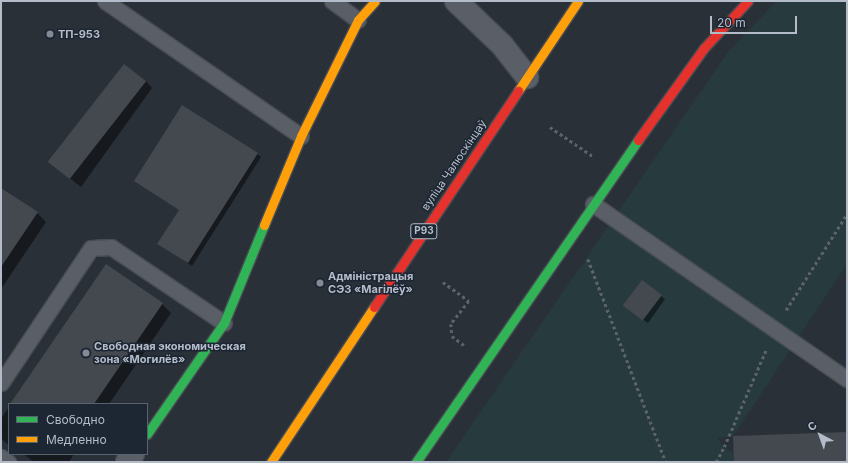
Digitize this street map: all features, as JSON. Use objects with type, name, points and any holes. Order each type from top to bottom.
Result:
[{"type":"street","points":[[148,433],[224,323],[301,136],[358,20],[375,1]]},
{"type":"street","points":[[456,1],[502,45],[527,77]]},
{"type":"street","name":"вуліца Чалюскінцаў","points":[[271,462],[578,1]]},
{"type":"street","points":[[416,462],[576,228],[704,48],[748,1]]},
{"type":"lane","points":[[106,1],[301,136]]},
{"type":"lane","points":[[332,1],[358,20]]},
{"type":"lane","points":[[593,204],[847,379]]},
{"type":"lane","points":[[1,383],[91,248],[111,247],[224,323]]},
{"type":"lane","points":[[1,457],[8,462]]},
{"type":"path","points":[[550,127],[600,161]]},
{"type":"path","points":[[576,228],[666,462]]},
{"type":"path","points":[[443,282],[470,301],[452,324]]},
{"type":"green space","points":[[777,1],[847,1],[847,264],[733,436],[717,438],[724,447],[733,453],[734,462],[446,462],[728,52]]},
{"type":"building","points":[[124,64],[146,81],[70,179],[48,162]]},
{"type":"building","points":[[182,105],[258,153],[188,263],[157,244],[179,210],[134,181]]},
{"type":"building","points":[[1,188],[38,212],[1,267]]},
{"type":"building","name":"Свободная экономическая зона «Могилёв»","points":[[106,264],[163,303],[95,403],[11,403]]},
{"type":"building","points":[[642,280],[662,295],[643,321],[623,306]]},
{"type":"building","points":[[847,432],[847,462],[734,462],[733,436]]},
{"type":"traffic: fast","points":[[416,462],[638,140]]},
{"type":"traffic: fast","points":[[148,433],[224,323],[264,225]]},
{"type":"traffic: slow","points":[[264,225],[301,136],[358,20],[375,1]]},
{"type":"traffic: slow","points":[[518,91],[578,1]]},
{"type":"traffic: slow","points":[[271,462],[374,307]]},
{"type":"traffic: jam","points":[[638,140],[704,48],[748,1]]},
{"type":"traffic: jam","points":[[374,307],[518,91]]},
{"type":"place","name":"ТП-953","points":[[50,34]]},
{"type":"place","name":"Адміністрацыя СЭЗ «Магілёў»","points":[[320,283]]},
{"type":"place","name":"Свободная экономическая зона «Могилёв»","points":[[86,353]]}]
